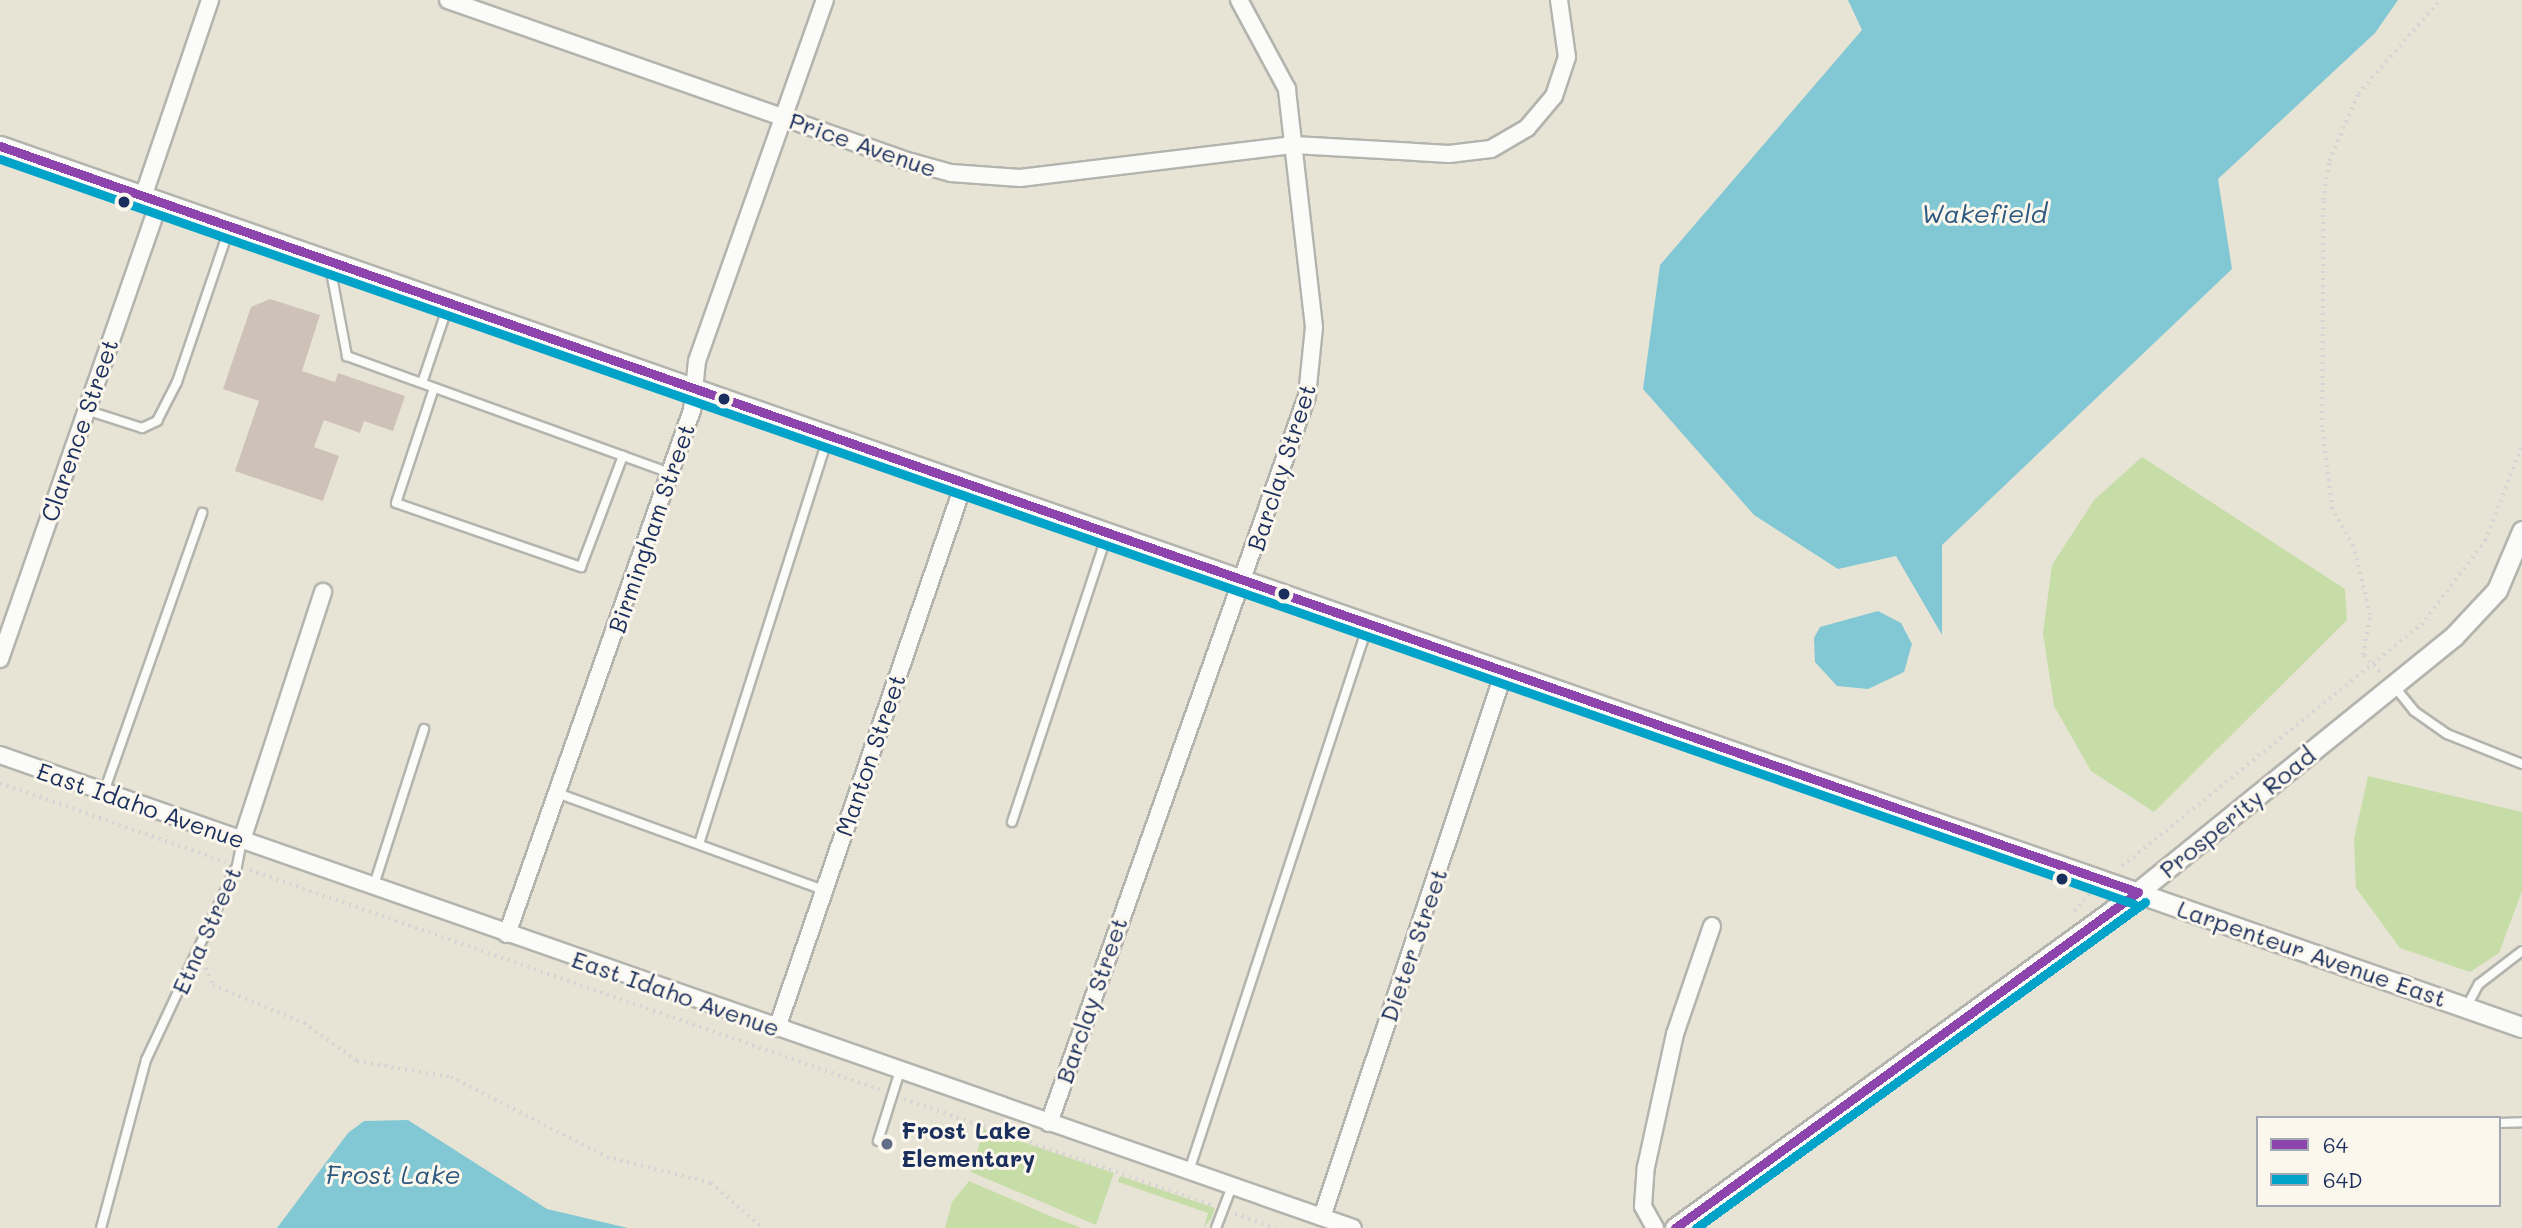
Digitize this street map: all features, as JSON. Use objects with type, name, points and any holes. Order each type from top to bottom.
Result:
[{"type":"street","name":"Clarence Street","points":[[0,659],[86,410],[210,0]]},
{"type":"street","name":"Price Avenue","points":[[448,0],[911,162],[985,178],[1294,145],[1449,154],[1510,140],[1542,114],[1562,77],[1567,36],[1559,0]]},
{"type":"street","name":"Birmingham Street","points":[[507,934],[670,473],[695,388],[697,361],[825,0]]},
{"type":"street","name":"Barclay Street","points":[[1049,1123],[1231,598],[1244,581],[1297,430],[1312,362],[1312,289],[1287,89],[1239,0]]},
{"type":"street","name":"Larpenteur Avenue East","points":[[0,146],[2522,1027]]},
{"type":"street","name":"Manton Street","points":[[777,1028],[964,483]]},
{"type":"street","name":"Prosperity Road","points":[[1675,1228],[2138,892],[2394,686],[2475,617],[2497,590],[2522,531]]},
{"type":"street","name":"Etna Street","points":[[242,840],[323,592]]},
{"type":"street","name":"Dieter Street","points":[[1322,1217],[1504,672]]},
{"type":"street","name":"East Idaho Avenue","points":[[0,755],[373,888],[1353,1228]]},
{"type":"street","points":[[1656,1228],[1643,1206],[1646,1167],[1675,1034],[1712,926]]},
{"type":"lane","points":[[86,410],[142,428],[157,421],[230,226]]},
{"type":"lane","points":[[329,261],[347,356],[670,473]]},
{"type":"lane","points":[[422,383],[449,303]]},
{"type":"lane","points":[[434,387],[396,503],[581,567],[623,456]]},
{"type":"lane","points":[[699,844],[829,435]]},
{"type":"lane","points":[[104,792],[202,513]]},
{"type":"lane","points":[[1012,822],[1107,534]]},
{"type":"lane","points":[[1189,1171],[1368,625]]},
{"type":"lane","points":[[2394,686],[2414,711],[2447,734],[2522,764]]},
{"type":"lane","points":[[373,888],[424,729]]},
{"type":"lane","points":[[557,793],[824,890]]},
{"type":"lane","name":"Etna Street","points":[[101,1228],[146,1060],[237,866],[242,840]]},
{"type":"lane","points":[[2466,1007],[2479,984],[2522,951]]},
{"type":"lane","points":[[878,1141],[900,1071]]},
{"type":"lane","points":[[2501,1122],[2522,1122]]},
{"type":"lane","points":[[1216,1228],[1232,1186]]},
{"type":"path","points":[[2394,686],[2363,655],[2370,615],[2353,547],[2332,509],[2327,468],[2323,200],[2329,161],[2353,103],[2440,0]]},
{"type":"path","points":[[2074,911],[2103,880],[2376,668],[2467,570],[2485,541],[2522,443]]},
{"type":"path","points":[[0,783],[1276,1228]]},
{"type":"path","points":[[243,878],[247,869]]},
{"type":"path","points":[[521,957],[521,965]]},
{"type":"path","points":[[209,961],[204,974],[213,985],[304,1023],[357,1061],[451,1077],[607,1157],[711,1183],[763,1228]]},
{"type":"green space","points":[[2142,457],[2345,589],[2347,620],[2154,812],[2091,771],[2054,706],[2043,633],[2052,565],[2094,500]]},
{"type":"green space","points":[[2368,776],[2522,812],[2522,891],[2499,953],[2470,972],[2400,948],[2356,888],[2354,839]]},
{"type":"green space","points":[[984,1129],[1114,1173],[1096,1225],[971,1172]]},
{"type":"green space","points":[[1120,1176],[1215,1208],[1211,1219],[1204,1227],[1208,1213],[1118,1182]]},
{"type":"green space","points":[[969,1181],[1082,1228],[945,1228],[952,1202]]},
{"type":"water","name":"Wakefield","points":[[1848,0],[2398,0],[2375,33],[2218,179],[2232,269],[1942,545],[1942,635],[1896,556],[1838,569],[1754,515],[1643,389],[1660,265],[1862,30]]},
{"type":"water","points":[[1878,611],[1901,623],[1912,644],[1904,672],[1868,689],[1837,686],[1815,662],[1814,638],[1820,627]]},
{"type":"water","name":"Frost Lake","points":[[408,1120],[547,1209],[628,1228],[277,1228],[348,1133],[364,1121]]},
{"type":"building","points":[[270,299],[320,315],[302,371],[335,382],[338,373],[405,396],[393,431],[364,421],[360,433],[324,420],[314,447],[339,456],[323,501],[235,471],[259,401],[223,389],[251,307]]},
{"type":"transit line","name":"64","points":[[0,146],[2138,892]]},
{"type":"transit line","name":"64D","points":[[0,159],[2134,904]]},
{"type":"transit line","name":"64","points":[[1675,1228],[2138,892]]},
{"type":"transit line","name":"64D","points":[[1696,1228],[2145,902]]},
{"type":"place","name":"Frost Lake Elementary","points":[[887,1144]]}]
